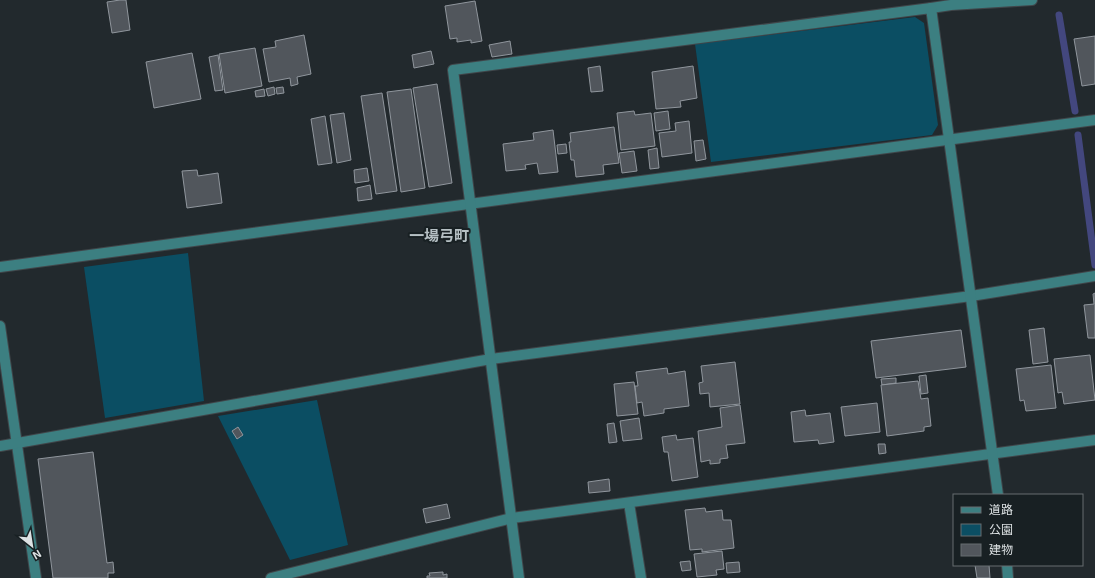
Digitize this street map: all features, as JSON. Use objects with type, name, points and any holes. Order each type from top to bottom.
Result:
[{"type":"street","points":[[520,578],[453,70],[931,8],[1032,0]]},
{"type":"street","points":[[931,8],[998,494]]},
{"type":"street","points":[[0,267],[1095,120]]},
{"type":"street","points":[[0,446],[491,359],[971,296],[1095,276]]},
{"type":"street","points":[[0,326],[36,578]]},
{"type":"street","points":[[271,578],[512,518],[1095,440]]},
{"type":"street","points":[[629,503],[641,578]]},
{"type":"street","points":[[1007,566],[1008,578]]},
{"type":"green space","points":[[915,17],[924,23],[938,125],[932,135],[711,162],[695,44]]},
{"type":"green space","points":[[188,253],[204,401],[105,418],[84,267]]},
{"type":"green space","points":[[317,400],[348,545],[290,560],[218,416]]},
{"type":"building","points":[[126,0],[130,30],[112,33],[107,2]]},
{"type":"building","points":[[475,1],[482,41],[471,43],[471,40],[457,42],[457,38],[450,39],[445,6]]},
{"type":"building","points":[[304,35],[311,74],[297,77],[298,84],[291,86],[290,78],[269,82],[263,49],[276,47],[275,41]]},
{"type":"building","points":[[1095,36],[1095,84],[1082,86],[1074,39]]},
{"type":"building","points":[[510,41],[512,54],[492,57],[489,45]]},
{"type":"building","points":[[255,48],[262,86],[225,93],[219,54]]},
{"type":"building","points":[[431,51],[434,64],[414,68],[412,55]]},
{"type":"building","points":[[192,53],[201,99],[154,108],[146,62]]},
{"type":"building","points":[[218,55],[223,90],[215,91],[209,57]]},
{"type":"building","points":[[600,66],[603,91],[591,92],[588,68]]},
{"type":"building","points":[[693,66],[697,98],[680,101],[681,107],[656,109],[652,72]]},
{"type":"building","points":[[437,84],[452,183],[429,187],[413,88]]},
{"type":"building","points":[[274,87],[275,94],[268,96],[266,89]]},
{"type":"building","points":[[283,87],[284,93],[277,94],[276,88]]},
{"type":"building","points":[[264,89],[265,96],[256,97],[255,91]]},
{"type":"building","points":[[411,89],[425,188],[401,192],[387,92]]},
{"type":"building","points":[[382,93],[397,191],[376,194],[361,96]]},
{"type":"building","points":[[634,111],[635,115],[651,113],[655,146],[621,150],[617,113]]},
{"type":"building","points":[[668,111],[670,129],[656,131],[654,113]]},
{"type":"building","points":[[344,113],[351,160],[337,163],[330,115]]},
{"type":"building","points":[[325,116],[332,163],[318,165],[311,119]]},
{"type":"building","points":[[689,121],[692,153],[662,157],[659,133],[676,131],[675,123]]},
{"type":"building","points":[[614,127],[619,163],[603,165],[604,174],[576,177],[574,160],[571,160],[569,142],[571,142],[570,133]]},
{"type":"building","points":[[553,130],[558,172],[539,174],[537,163],[525,165],[526,169],[506,171],[503,144],[534,140],[533,133]]},
{"type":"building","points":[[703,140],[706,159],[696,161],[694,141]]},
{"type":"building","points":[[566,144],[567,153],[558,154],[557,145]]},
{"type":"building","points":[[657,148],[659,168],[650,169],[648,150]]},
{"type":"building","points":[[634,151],[637,171],[622,173],[619,153]]},
{"type":"building","points":[[367,168],[369,181],[355,183],[354,170]]},
{"type":"building","points":[[197,170],[198,176],[218,173],[222,203],[187,208],[182,171]]},
{"type":"building","points":[[370,185],[372,199],[358,201],[357,188]]},
{"type":"building","points":[[1095,293],[1095,338],[1088,338],[1084,305],[1094,304],[1093,294]]},
{"type":"building","points":[[1044,328],[1048,362],[1033,364],[1029,330]]},
{"type":"building","points":[[961,330],[966,367],[876,378],[871,341]]},
{"type":"building","points":[[1090,355],[1095,400],[1064,404],[1062,392],[1058,393],[1054,359]]},
{"type":"building","points":[[735,362],[740,404],[710,407],[709,393],[700,394],[699,383],[703,382],[701,366]]},
{"type":"building","points":[[1051,365],[1056,408],[1026,411],[1024,400],[1020,401],[1016,369]]},
{"type":"building","points":[[667,368],[668,374],[685,371],[689,406],[664,409],[664,413],[644,416],[642,402],[637,403],[635,386],[638,386],[636,372]]},
{"type":"building","points":[[926,375],[928,393],[921,394],[919,376]]},
{"type":"building","points":[[896,378],[896,383],[882,385],[881,379]]},
{"type":"building","points":[[918,381],[921,399],[928,398],[931,426],[924,427],[924,431],[887,436],[881,385]]},
{"type":"building","points":[[634,382],[638,414],[617,416],[614,384]]},
{"type":"building","points":[[877,403],[880,432],[845,436],[841,407]]},
{"type":"building","points":[[740,405],[745,443],[726,445],[728,458],[720,459],[720,463],[710,464],[710,460],[701,462],[698,431],[722,427],[720,408]]},
{"type":"building","points":[[805,410],[806,416],[830,413],[834,442],[819,444],[818,440],[794,442],[791,412]]},
{"type":"building","points":[[639,418],[642,439],[623,441],[620,421]]},
{"type":"building","points":[[614,423],[617,442],[609,443],[607,424]]},
{"type":"building","points":[[238,427],[243,435],[237,439],[232,431]]},
{"type":"building","points":[[676,435],[677,440],[693,438],[698,477],[672,481],[668,452],[664,452],[662,437]]},
{"type":"building","points":[[878,444],[885,444],[886,453],[879,454]]},
{"type":"building","points":[[93,452],[107,563],[113,562],[114,573],[108,573],[108,578],[53,578],[38,459]]},
{"type":"building","points":[[609,479],[610,491],[589,493],[588,482]]},
{"type":"building","points":[[447,504],[450,518],[426,523],[423,509]]},
{"type":"building","points":[[705,508],[706,512],[722,510],[723,520],[731,520],[734,548],[702,552],[702,549],[690,550],[685,510]]},
{"type":"building","points":[[722,551],[724,569],[716,570],[717,575],[697,577],[694,554]]},
{"type":"building","points":[[690,561],[691,570],[682,571],[680,562]]},
{"type":"building","points":[[739,562],[740,572],[727,573],[726,563]]},
{"type":"building","points":[[975,566],[989,566],[990,578],[977,578]]},
{"type":"building","points":[[443,572],[443,575],[447,574],[447,578],[427,578],[427,576],[430,576],[429,573]]},
{"type":"waterway","points":[[1059,15],[1075,111]]},
{"type":"waterway","points":[[1078,135],[1095,265]]},
{"type":"district","name":"一場弓町","points":[[439,236]]}]
